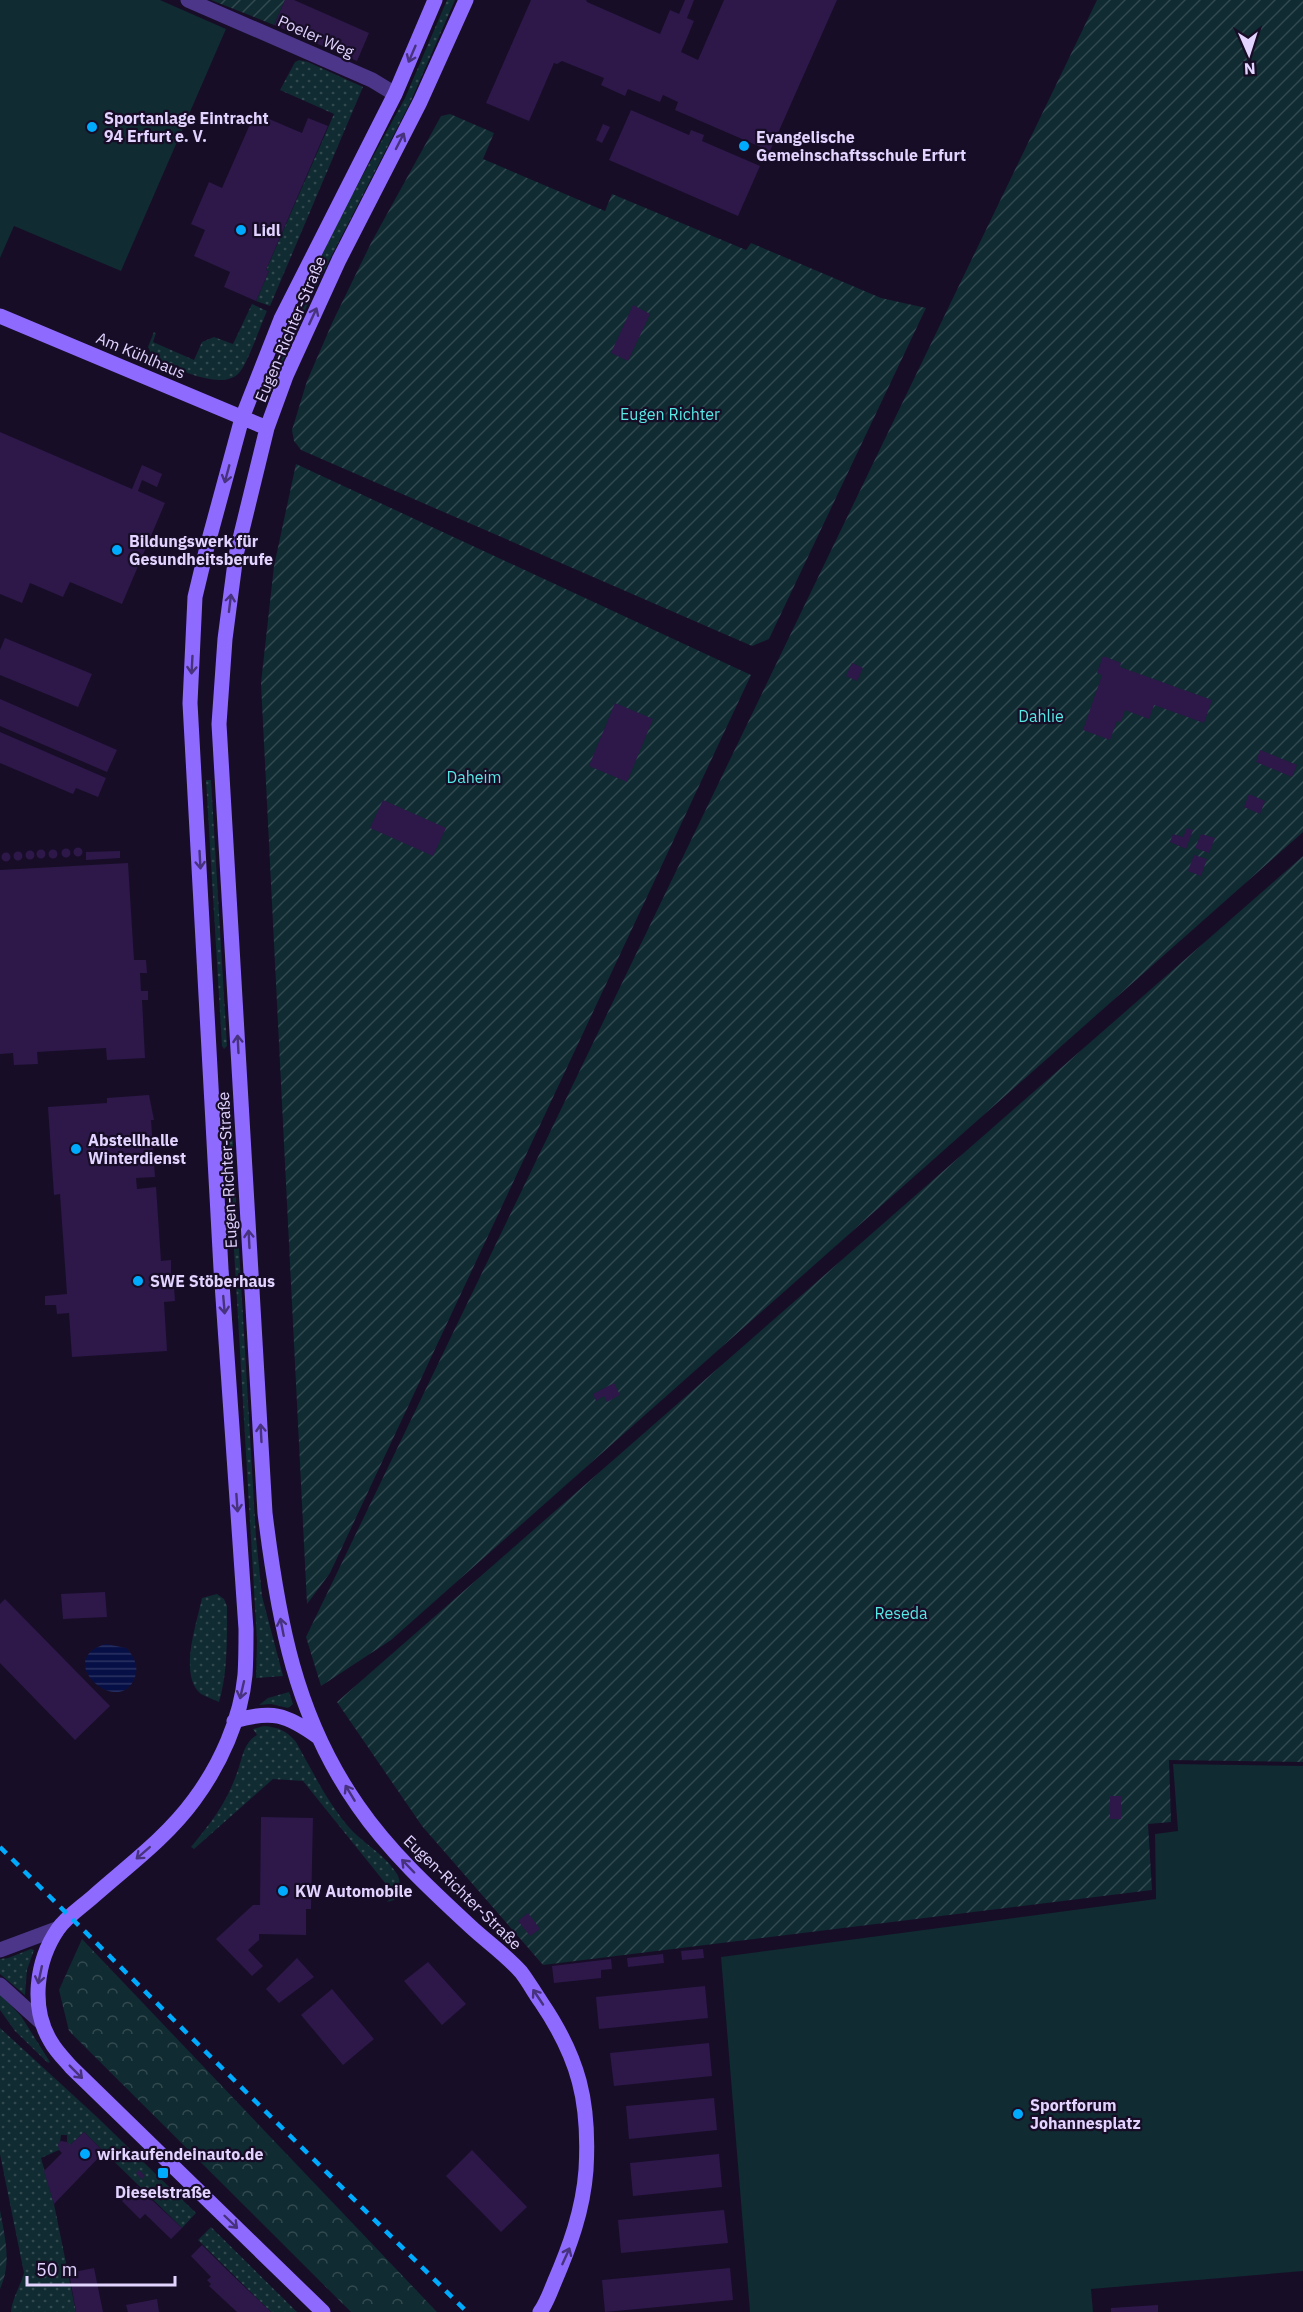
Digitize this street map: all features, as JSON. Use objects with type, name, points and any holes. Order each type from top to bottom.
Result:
[{"type":"main road","name":"Eugen-Richter-Straße","points":[[62,1925],[150,1847],[193,1801],[215,1766],[234,1721],[245,1677],[246,1629],[221,1269],[190,703],[195,597],[242,418],[281,318],[395,94],[435,0]]},
{"type":"main road","name":"Eugen-Richter-Straße","points":[[466,0],[420,102],[339,260],[286,376],[267,428],[236,555],[225,639],[219,724],[266,1513],[273,1579],[286,1644],[297,1683],[318,1737],[357,1806],[384,1841],[432,1891],[520,1971],[557,2026],[581,2081],[588,2134],[584,2194],[571,2245],[540,2312]]},
{"type":"main road","name":"Am Kühlhaus","points":[[0,316],[267,428]]},
{"type":"main road","points":[[234,1721],[255,1715],[276,1715],[299,1723],[318,1737]]},
{"type":"main road","points":[[62,1925],[43,1962],[38,1984],[38,2003],[43,2024],[51,2042],[71,2067],[323,2312]]},
{"type":"street","name":"Poeler Weg","points":[[188,0],[372,80],[395,94]]},
{"type":"street","points":[[0,1950],[62,1925]]},
{"type":"street","points":[[0,1985],[43,2024]]},
{"type":"green space","name":"Sportanlage Eintracht 94 Erfurt e. V.","points":[[0,0],[160,0],[226,29],[121,271],[14,226],[0,258]]},
{"type":"green space","points":[[211,0],[285,0],[274,25]]},
{"type":"green space","points":[[447,0],[455,0],[410,103],[314,290],[283,361],[276,358],[309,281],[346,206],[405,98]]},
{"type":"green space","name":"Dahlie","points":[[1097,0],[1303,0],[1303,832],[391,1640],[321,1686],[306,1637]]},
{"type":"green space","points":[[299,60],[363,87],[270,306],[256,301],[269,271],[266,270],[334,114],[280,90],[295,62]]},
{"type":"green space","name":"Eugen Richter","points":[[450,114],[494,133],[483,159],[605,211],[612,194],[746,250],[751,243],[881,298],[926,308],[769,639],[752,646],[301,450],[294,441],[292,430],[307,381],[333,321],[371,243],[441,116]]},
{"type":"green space","points":[[252,304],[267,311],[242,370],[230,379],[209,379],[197,376],[154,360],[148,347],[154,332],[156,333],[153,342],[194,360],[202,342],[214,337],[233,344]]},
{"type":"green space","name":"Daheim","points":[[296,464],[751,675],[330,1573],[307,1604],[261,683],[274,566]]},
{"type":"green space","points":[[206,780],[211,780],[227,1046],[224,1049],[222,1046]]},
{"type":"green space","name":"Reseda","points":[[1303,856],[1303,1762],[1169,1760],[1171,1822],[1148,1824],[1152,1890],[543,1965],[422,1826],[337,1702]]},
{"type":"green space","points":[[228,1110],[231,1113],[256,1537],[262,1596],[283,1676],[256,1678],[257,1641],[226,1114]]},
{"type":"green space","points":[[217,1594],[224,1599],[227,1606],[225,1667],[219,1702],[201,1694],[194,1685],[190,1662],[193,1634],[202,1598]]},
{"type":"green space","points":[[289,1692],[293,1704],[288,1708],[271,1704],[259,1705],[268,1698]]},
{"type":"green space","points":[[264,1726],[282,1730],[293,1738],[339,1815],[392,1867],[399,1877],[400,1884],[394,1900],[387,1902],[394,1894],[303,1781],[273,1779],[194,1849],[191,1847],[225,1800],[245,1749],[257,1735],[253,1729]]},
{"type":"green space","name":"Sportforum Johannesplatz","points":[[1173,1764],[1303,1766],[1303,2271],[1091,2289],[1093,2312],[750,2312],[721,1957],[1156,1899],[1155,1834],[1178,1831]]},
{"type":"green space","points":[[82,1939],[437,2312],[351,2312],[69,2031],[59,1990]]},
{"type":"green space","points":[[34,1950],[27,1970],[25,1995],[0,1974],[0,1959]]},
{"type":"green space","points":[[0,1994],[21,2016],[50,2062],[48,2063],[15,2031],[0,2010]]},
{"type":"green space","points":[[0,2028],[97,2117],[196,2213],[182,2228],[84,2132],[70,2145],[67,2142],[67,2135],[61,2135],[59,2150],[41,2158],[54,2204],[76,2312],[11,2312],[24,2273],[0,2154]]},
{"type":"green space","points":[[0,2210],[7,2260],[0,2289]]},
{"type":"green space","points":[[211,2227],[297,2312],[271,2312],[198,2240]]},
{"type":"shaded area","points":[[106,1644],[126,1648],[133,1658],[136,1673],[127,1689],[116,1692],[105,1689],[94,1682],[87,1672],[85,1662],[91,1651]]},
{"type":"building","points":[[285,0],[294,0],[369,33],[357,61],[274,25]]},
{"type":"building","points":[[531,0],[586,0],[660,34],[670,10],[679,14],[685,0],[694,0],[687,18],[694,21],[681,52],[698,60],[724,0],[837,0],[770,151],[675,110],[678,102],[663,95],[660,102],[628,89],[625,96],[601,85],[604,78],[562,61],[554,63],[529,121],[486,103]]},
{"type":"building","points":[[631,110],[689,135],[691,130],[704,135],[702,141],[760,166],[738,216],[609,160]]},
{"type":"building","points":[[255,113],[302,133],[308,118],[328,126],[266,270],[269,271],[256,301],[224,287],[230,272],[194,256],[205,230],[191,224],[209,182],[222,188]]},
{"type":"building","points":[[603,124],[610,127],[602,143],[596,140]]},
{"type":"building","points":[[633,305],[650,314],[628,361],[611,353]]},
{"type":"building","points":[[0,432],[132,489],[142,465],[162,474],[157,487],[142,480],[138,491],[165,503],[122,604],[70,582],[63,597],[30,583],[22,603],[0,594]]},
{"type":"building","points":[[5,638],[92,674],[78,707],[0,675],[0,650]]},
{"type":"building","points":[[1103,656],[1121,663],[1120,667],[1212,700],[1204,723],[1154,705],[1149,719],[1125,710],[1121,722],[1117,721],[1110,740],[1083,730],[1102,675],[1097,673]]},
{"type":"building","points":[[852,663],[863,668],[857,681],[846,676]]},
{"type":"building","points":[[0,699],[117,750],[107,772],[0,726]]},
{"type":"building","points":[[615,703],[653,719],[627,782],[589,766]]},
{"type":"building","points":[[0,732],[106,778],[98,797],[76,788],[73,794],[0,763]]},
{"type":"building","points":[[1260,750],[1297,765],[1292,777],[1256,762]]},
{"type":"building","points":[[1249,794],[1265,801],[1260,814],[1244,807]]},
{"type":"building","points":[[383,800],[446,828],[433,856],[370,828]]},
{"type":"building","points":[[1187,828],[1193,830],[1186,849],[1170,842],[1173,834],[1183,837]]},
{"type":"building","points":[[1201,834],[1215,838],[1209,853],[1195,848]]},
{"type":"building","points":[[78,847],[83,852],[78,857],[73,852]]},
{"type":"building","points":[[66,848],[71,853],[66,858],[61,853]]},
{"type":"building","points":[[41,849],[46,854],[41,859],[36,854]]},
{"type":"building","points":[[53,849],[58,854],[53,859],[48,854]]},
{"type":"building","points":[[30,850],[35,855],[30,860],[25,855]]},
{"type":"building","points":[[18,851],[23,856],[18,861],[13,856]]},
{"type":"building","points":[[120,851],[120,858],[86,860],[86,852]]},
{"type":"building","points":[[6,852],[11,857],[6,862],[1,857]]},
{"type":"building","points":[[1194,855],[1207,859],[1201,876],[1188,871]]},
{"type":"building","points":[[128,863],[134,960],[146,960],[147,973],[140,973],[141,991],[148,991],[148,1000],[142,1000],[145,1058],[107,1060],[106,1048],[37,1052],[38,1064],[14,1065],[13,1053],[0,1054],[0,870]]},
{"type":"building","points":[[149,1095],[154,1120],[151,1120],[155,1177],[136,1178],[137,1189],[156,1187],[161,1261],[171,1260],[175,1301],[164,1302],[167,1351],[72,1357],[69,1313],[57,1314],[56,1305],[45,1305],[45,1296],[67,1294],[60,1194],[54,1195],[48,1107],[107,1103],[107,1098]]},
{"type":"building","points":[[614,1383],[620,1395],[607,1402],[604,1396],[596,1401],[593,1394]]},
{"type":"building","points":[[105,1592],[107,1617],[63,1619],[61,1594]]},
{"type":"building","points":[[5,1599],[110,1706],[75,1740],[0,1663],[0,1604]]},
{"type":"building","points":[[1110,1796],[1121,1796],[1121,1819],[1110,1819]]},
{"type":"building","points":[[261,1817],[313,1818],[311,1909],[306,1909],[306,1935],[259,1934],[259,1940],[248,1950],[263,1966],[252,1976],[216,1939],[253,1905],[260,1905]]},
{"type":"building","points":[[528,1913],[540,1929],[530,1936],[518,1921]]},
{"type":"building","points":[[703,1949],[704,1958],[682,1960],[681,1951]]},
{"type":"building","points":[[663,1954],[664,1963],[628,1967],[627,1958]]},
{"type":"building","points":[[297,1958],[314,1977],[279,2003],[266,1989]]},
{"type":"building","points":[[611,1959],[612,1969],[601,1970],[601,1978],[554,1983],[552,1966]]},
{"type":"building","points":[[428,1962],[466,2004],[442,2025],[404,1981]]},
{"type":"building","points":[[705,1986],[708,2018],[599,2029],[596,1997]]},
{"type":"building","points":[[332,1989],[374,2039],[343,2065],[301,2015]]},
{"type":"building","points":[[709,2043],[712,2076],[614,2086],[610,2053]]},
{"type":"building","points":[[714,2098],[717,2130],[629,2139],[626,2106]]},
{"type":"building","points":[[84,2132],[104,2152],[54,2204],[44,2171],[62,2153],[58,2144],[61,2141],[70,2145]]},
{"type":"building","points":[[472,2150],[527,2207],[501,2232],[446,2176]]},
{"type":"building","points":[[719,2154],[722,2187],[633,2196],[630,2163]]},
{"type":"building","points":[[139,2170],[145,2176],[142,2179],[136,2173]]},
{"type":"building","points":[[137,2186],[182,2228],[171,2239],[145,2214],[140,2219],[122,2201]]},
{"type":"building","points":[[724,2210],[728,2243],[621,2253],[618,2220]]},
{"type":"building","points":[[202,2245],[271,2312],[237,2312],[209,2286],[211,2284],[207,2280],[211,2277],[191,2256]]},
{"type":"building","points":[[94,2268],[103,2312],[76,2312],[69,2273]]},
{"type":"building","points":[[730,2268],[733,2300],[605,2312],[602,2280]]},
{"type":"building","points":[[157,2299],[159,2312],[128,2312],[126,2305]]},
{"type":"building","points":[[1158,2305],[1158,2312],[1111,2312],[1111,2308]]},
{"type":"railway","points":[[0,1847],[467,2312]]},
{"type":"place","name":"Sportanlage Eintracht 94 Erfurt e. V.","points":[[92,127]]},
{"type":"place","name":"Evangelische Gemeinschaftsschule Erfurt","points":[[744,146]]},
{"type":"place","name":"Lidl","points":[[241,230]]},
{"type":"place","name":"Bildungswerk für Gesundheitsberufe","points":[[117,550]]},
{"type":"place","name":"Abstellhalle Winterdienst","points":[[76,1149]]},
{"type":"place","name":"SWE Stöberhaus","points":[[138,1281]]},
{"type":"place","name":"KW Automobile","points":[[283,1891]]},
{"type":"place","name":"Sportforum Johannesplatz","points":[[1018,2114]]},
{"type":"place","name":"wirkaufendeinauto.de","points":[[85,2154]]},
{"type":"place","name":"Dieselstraße","points":[[163,2173]]}]
